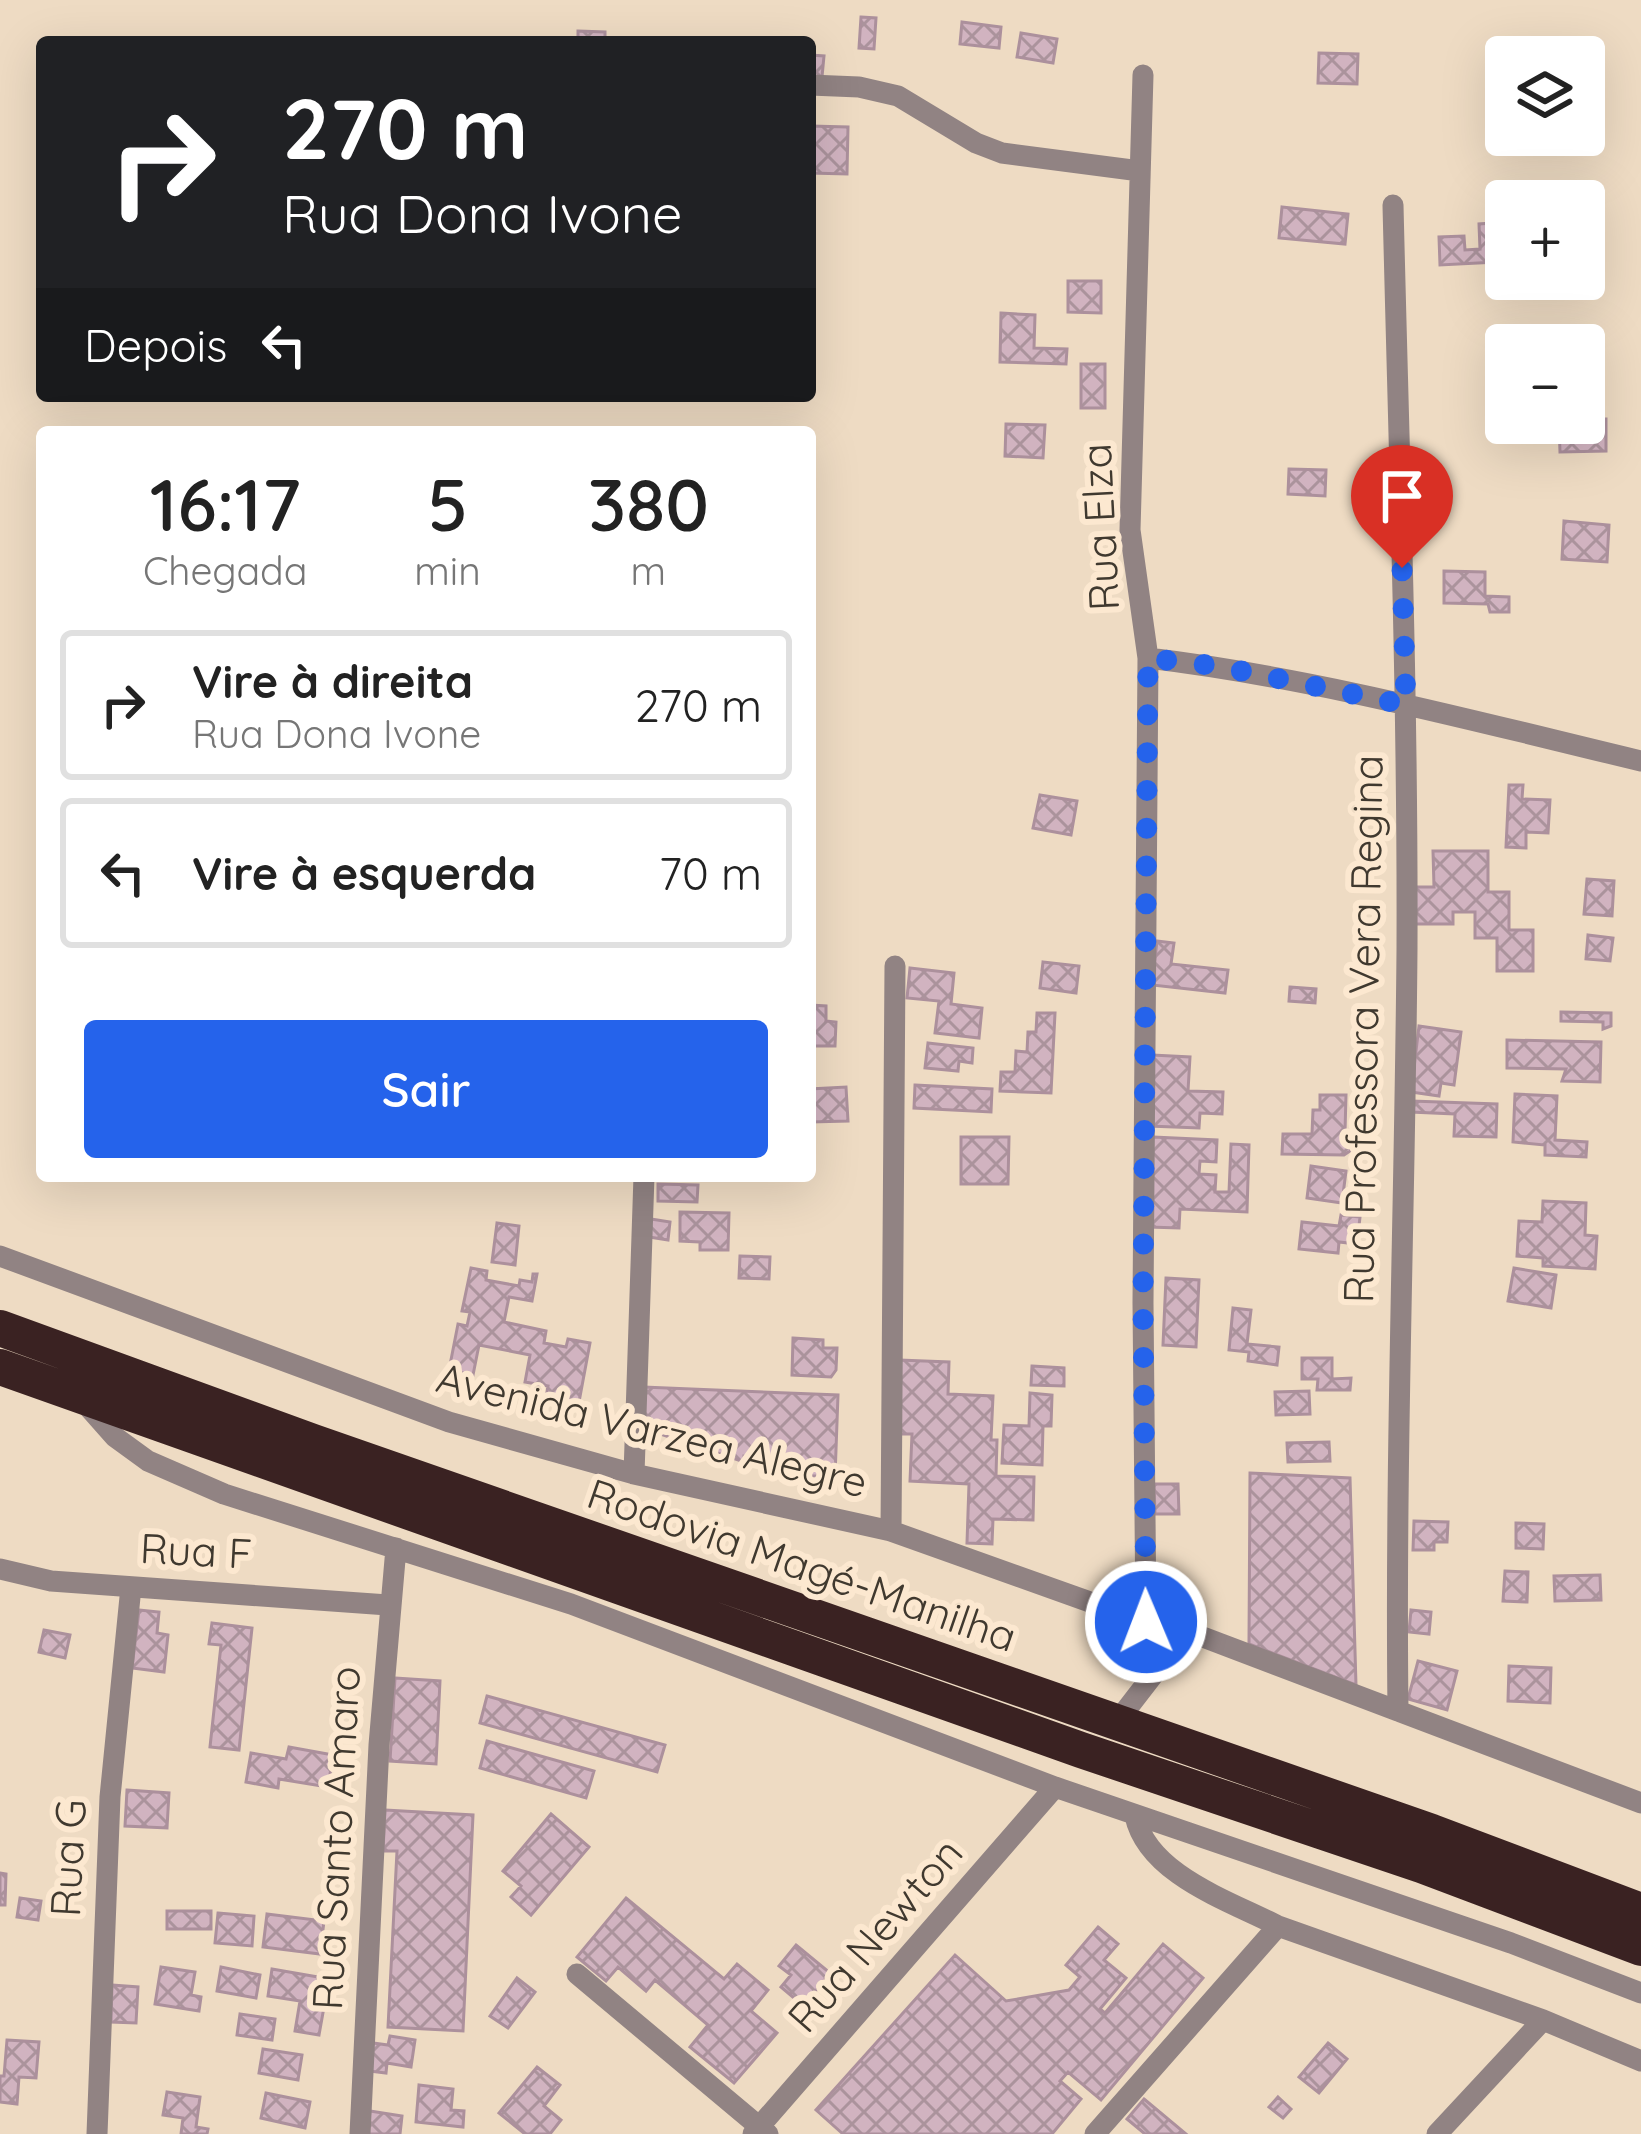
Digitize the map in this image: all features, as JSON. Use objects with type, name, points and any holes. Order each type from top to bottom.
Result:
[{"type":"highway","name":"Rodovia Magé-Manilha","points":[[0,1328],[313,1442],[1432,1832],[1641,1911]]},
{"type":"highway","name":"Rodovia Magé-Manilha","points":[[0,1367],[1421,1865],[1641,1948]]},
{"type":"street","name":"Rua Elza","points":[[1143,75],[1130,530],[1148,658],[1143,1280],[1146,1622]]},
{"type":"street","points":[[816,85],[859,87],[898,96],[976,143],[1002,153],[1140,171]]},
{"type":"street","name":"Rua Professora Vera Regina","points":[[1393,205],[1406,705],[1407,951],[1396,1540],[1398,1711]]},
{"type":"street","points":[[1148,658],[1217,666],[1406,705],[1641,761]]},
{"type":"street","name":"Avenida Varzea Alegre","points":[[0,1256],[449,1423],[634,1474],[891,1531],[895,966]]},
{"type":"street","points":[[634,1474],[644,1182]]},
{"type":"street","points":[[81,1399],[115,1437],[170,1472],[298,1519],[571,1604],[1055,1787],[1511,1943],[1641,1993]]},
{"type":"street","points":[[891,1531],[1146,1622],[1186,1631],[1641,1803]]},
{"type":"street","name":"Rua Santo Amaro","points":[[360,2134],[388,1605],[396,1548]]},
{"type":"street","name":"Rua F","points":[[0,1569],[51,1581],[388,1605]]},
{"type":"street","name":"Rua G","points":[[97,2134],[110,1797],[130,1587]]},
{"type":"street","points":[[1116,1723],[1186,1631]]},
{"type":"street","name":"Rua Newton","points":[[761,2132],[1055,1787]]},
{"type":"street","points":[[1136,1816],[1142,1837],[1164,1863],[1278,1926],[1543,2020],[1641,2061]]},
{"type":"street","points":[[1095,2134],[1278,1926]]},
{"type":"street","points":[[577,1974],[761,2132]]},
{"type":"street","points":[[1436,2134],[1543,2020]]},
{"type":"building","points":[[861,17],[876,18],[874,49],[859,48]]},
{"type":"building","points":[[962,22],[1001,27],[999,48],[960,44]]},
{"type":"building","points":[[578,31],[605,32],[605,36],[578,36]]},
{"type":"building","points":[[1021,33],[1057,39],[1053,63],[1017,57]]},
{"type":"building","points":[[1319,53],[1358,54],[1357,84],[1318,83]]},
{"type":"building","points":[[816,55],[824,56],[822,77],[816,76]]},
{"type":"building","points":[[816,126],[848,127],[847,174],[816,173]]},
{"type":"building","points":[[1282,207],[1348,214],[1345,244],[1279,238]]},
{"type":"building","points":[[1479,224],[1485,224],[1485,263],[1440,265],[1439,237],[1464,236],[1465,250],[1480,249]]},
{"type":"building","points":[[1068,281],[1101,281],[1101,313],[1068,312]]},
{"type":"building","points":[[1001,313],[1035,315],[1034,348],[1067,349],[1066,364],[1000,362]]},
{"type":"building","points":[[1081,364],[1105,364],[1105,408],[1081,408]]},
{"type":"building","points":[[1606,419],[1606,451],[1560,452],[1560,444],[1605,444]]},
{"type":"building","points":[[1006,424],[1045,425],[1043,458],[1005,456]]},
{"type":"building","points":[[1289,469],[1326,470],[1325,496],[1288,494]]},
{"type":"building","points":[[1564,521],[1609,525],[1607,562],[1562,559]]},
{"type":"building","points":[[1444,571],[1485,572],[1485,596],[1509,597],[1509,612],[1490,612],[1488,604],[1444,603]]},
{"type":"building","points":[[1509,785],[1523,785],[1522,799],[1550,800],[1548,833],[1526,832],[1526,848],[1506,847]]},
{"type":"building","points":[[1040,795],[1077,801],[1071,835],[1033,828]]},
{"type":"building","points":[[1433,851],[1488,851],[1488,892],[1509,892],[1509,930],[1533,930],[1533,971],[1497,971],[1497,938],[1475,938],[1475,912],[1453,912],[1453,924],[1409,924],[1409,887],[1434,887]]},
{"type":"building","points":[[1587,879],[1614,881],[1612,916],[1584,914]]},
{"type":"building","points":[[1588,935],[1613,938],[1610,961],[1586,959]]},
{"type":"building","points":[[1157,941],[1174,943],[1171,964],[1228,970],[1225,993],[1152,985]]},
{"type":"building","points":[[1043,962],[1079,966],[1076,993],[1040,988]]},
{"type":"building","points":[[910,968],[954,973],[951,1004],[982,1008],[979,1038],[935,1033],[939,1001],[907,998]]},
{"type":"building","points":[[1290,987],[1316,989],[1315,1003],[1289,1001]]},
{"type":"building","points":[[816,1005],[826,1006],[826,1021],[836,1022],[835,1046],[816,1046]]},
{"type":"building","points":[[1561,1012],[1611,1013],[1611,1026],[1603,1029],[1603,1022],[1561,1021]]},
{"type":"building","points":[[1037,1013],[1055,1013],[1051,1093],[1000,1091],[1001,1072],[1015,1072],[1016,1051],[1027,1052],[1028,1032],[1036,1032]]},
{"type":"building","points":[[1419,1026],[1461,1032],[1454,1085],[1441,1083],[1439,1096],[1411,1092]]},
{"type":"building","points":[[1507,1040],[1601,1042],[1600,1082],[1562,1081],[1566,1069],[1507,1068]]},
{"type":"building","points":[[928,1043],[973,1048],[972,1063],[959,1061],[958,1071],[925,1068]]},
{"type":"building","points":[[1152,1055],[1190,1057],[1188,1091],[1223,1092],[1222,1114],[1200,1113],[1199,1128],[1149,1126]]},
{"type":"building","points":[[915,1085],[992,1089],[991,1112],[914,1108]]},
{"type":"building","points":[[846,1087],[848,1121],[816,1122],[816,1089]]},
{"type":"building","points":[[1515,1094],[1557,1096],[1555,1140],[1587,1142],[1586,1157],[1545,1155],[1545,1145],[1513,1142]]},
{"type":"building","points":[[1320,1095],[1346,1095],[1345,1132],[1351,1132],[1350,1151],[1344,1155],[1282,1154],[1283,1134],[1312,1134],[1313,1110],[1320,1110]]},
{"type":"building","points":[[1411,1101],[1497,1104],[1496,1137],[1454,1136],[1455,1114],[1411,1112]]},
{"type":"building","points":[[961,1137],[1009,1137],[1008,1184],[961,1184]]},
{"type":"building","points":[[1153,1137],[1217,1140],[1216,1162],[1200,1161],[1199,1174],[1216,1175],[1215,1192],[1229,1192],[1231,1144],[1249,1145],[1247,1212],[1180,1209],[1179,1228],[1149,1227]]},
{"type":"building","points":[[1311,1166],[1346,1171],[1342,1203],[1307,1198]]},
{"type":"building","points":[[658,1184],[698,1185],[697,1202],[658,1201]]},
{"type":"building","points":[[1543,1201],[1586,1203],[1585,1235],[1597,1236],[1595,1269],[1543,1266],[1543,1258],[1517,1256],[1519,1221],[1542,1222]]},
{"type":"building","points":[[680,1212],[729,1213],[728,1250],[700,1250],[700,1242],[680,1241]]},
{"type":"building","points":[[1341,1215],[1360,1217],[1357,1244],[1339,1242],[1338,1253],[1299,1249],[1302,1222],[1339,1226]]},
{"type":"building","points":[[651,1219],[670,1222],[668,1240],[649,1237]]},
{"type":"building","points":[[497,1223],[519,1226],[515,1265],[492,1262]]},
{"type":"building","points":[[740,1256],[770,1257],[769,1279],[739,1278]]},
{"type":"building","points":[[471,1268],[487,1271],[486,1280],[519,1286],[520,1280],[532,1282],[537,1274],[532,1301],[509,1297],[504,1322],[546,1331],[544,1343],[566,1347],[568,1339],[590,1343],[579,1402],[546,1396],[548,1386],[525,1382],[530,1355],[479,1345],[473,1375],[449,1370],[458,1324],[467,1326],[470,1312],[462,1311]]},
{"type":"building","points":[[1514,1268],[1556,1275],[1551,1308],[1508,1301]]},
{"type":"building","points":[[1166,1278],[1199,1280],[1196,1347],[1163,1345]]},
{"type":"building","points":[[1233,1308],[1251,1310],[1247,1344],[1279,1347],[1277,1365],[1248,1361],[1249,1352],[1229,1350]]},
{"type":"building","points":[[793,1338],[823,1340],[823,1348],[837,1348],[831,1377],[792,1375]]},
{"type":"building","points":[[1302,1358],[1332,1358],[1332,1379],[1351,1378],[1350,1390],[1317,1390],[1318,1379],[1302,1379]]},
{"type":"building","points":[[899,1360],[949,1362],[948,1394],[993,1396],[991,1440],[997,1440],[996,1476],[1034,1477],[1033,1520],[993,1519],[992,1544],[967,1543],[969,1484],[910,1481],[912,1434],[896,1434]]},
{"type":"building","points":[[1032,1366],[1064,1368],[1064,1386],[1031,1385]]},
{"type":"building","points":[[643,1387],[838,1395],[835,1477],[773,1474],[773,1457],[744,1456],[744,1462],[642,1428]]},
{"type":"building","points":[[1309,1391],[1310,1414],[1276,1415],[1275,1392]]},
{"type":"building","points":[[1030,1393],[1052,1395],[1051,1426],[1043,1426],[1042,1465],[1002,1463],[1004,1425],[1029,1426]]},
{"type":"building","points":[[1329,1442],[1330,1461],[1288,1462],[1287,1443]]},
{"type":"building","points":[[1250,1473],[1350,1478],[1356,1685],[1249,1644]]},
{"type":"building","points":[[1154,1484],[1178,1484],[1179,1514],[1155,1514]]},
{"type":"building","points":[[1414,1521],[1448,1522],[1447,1542],[1434,1542],[1434,1550],[1413,1550]]},
{"type":"building","points":[[1516,1523],[1544,1524],[1543,1549],[1516,1548]]},
{"type":"building","points":[[1505,1571],[1528,1572],[1527,1602],[1503,1601]]},
{"type":"building","points":[[1600,1575],[1601,1600],[1555,1601],[1554,1576]]},
{"type":"building","points":[[139,1610],[159,1612],[157,1633],[168,1635],[164,1672],[132,1668]]},
{"type":"building","points":[[1411,1610],[1431,1612],[1429,1634],[1409,1632]]},
{"type":"building","points":[[212,1623],[252,1628],[239,1750],[210,1747],[221,1645],[209,1644]]},
{"type":"building","points":[[44,1630],[70,1635],[65,1658],[39,1652]]},
{"type":"building","points":[[1418,1661],[1457,1671],[1447,1710],[1408,1699]]},
{"type":"building","points":[[1509,1666],[1551,1668],[1550,1703],[1508,1701]]},
{"type":"building","points":[[395,1678],[440,1681],[436,1764],[390,1761]]},
{"type":"building","points":[[487,1696],[665,1745],[657,1772],[480,1723]]},
{"type":"building","points":[[487,1741],[594,1771],[586,1798],[480,1768]]},
{"type":"building","points":[[289,1747],[333,1755],[328,1787],[279,1779],[278,1788],[246,1782],[251,1753],[286,1759]]},
{"type":"building","points":[[127,1790],[169,1793],[167,1828],[125,1826]]},
{"type":"building","points":[[385,1810],[473,1815],[463,2031],[388,2027],[397,1851],[383,1851]]},
{"type":"building","points":[[551,1814],[589,1847],[531,1915],[511,1897],[521,1886],[503,1871]]},
{"type":"building","points":[[0,1873],[6,1874],[5,1905],[0,1905]]},
{"type":"building","points":[[20,1898],[41,1901],[38,1920],[17,1917]]},
{"type":"building","points":[[626,1898],[724,1979],[737,1964],[768,1990],[751,2011],[777,2033],[734,2083],[690,2047],[708,2025],[655,1980],[646,1991],[618,1967],[606,1981],[577,1957]]},
{"type":"building","points":[[167,1911],[211,1911],[211,1929],[167,1929]]},
{"type":"building","points":[[218,1913],[254,1916],[252,1946],[215,1943]]},
{"type":"building","points":[[267,1914],[324,1921],[320,1954],[263,1947]]},
{"type":"building","points":[[1098,1927],[1118,1944],[1104,1960],[1126,1978],[1100,2009],[1105,2013],[1163,1944],[1203,1978],[1101,2100],[1068,2072],[1060,2081],[1081,2099],[1052,2134],[843,2134],[816,2110],[955,1955],[1006,2001],[1069,1990],[1080,1977],[1066,1965]]},
{"type":"building","points":[[796,1945],[830,1973],[800,2003],[781,1987],[791,1975],[779,1966]]},
{"type":"building","points":[[161,1967],[195,1972],[191,1995],[201,1997],[199,2011],[155,2004]]},
{"type":"building","points":[[221,1967],[260,1975],[256,1998],[217,1991]]},
{"type":"building","points":[[272,1969],[318,1977],[314,2006],[324,2007],[319,2035],[295,2031],[300,2001],[268,1996]]},
{"type":"building","points":[[517,1978],[535,1992],[508,2028],[490,2016]]},
{"type":"building","points":[[112,1985],[138,1987],[136,2023],[111,2022]]},
{"type":"building","points":[[240,2014],[275,2019],[272,2040],[237,2035]]},
{"type":"building","points":[[390,2036],[415,2040],[411,2067],[387,2063],[386,2073],[369,2071],[373,2043],[388,2045]]},
{"type":"building","points":[[7,2040],[39,2042],[36,2078],[19,2077],[17,2104],[0,2102]]},
{"type":"building","points":[[1328,2043],[1347,2059],[1319,2093],[1299,2077]]},
{"type":"building","points":[[263,2049],[302,2055],[298,2080],[259,2073]]},
{"type":"building","points":[[537,2067],[560,2085],[544,2106],[561,2120],[550,2134],[525,2134],[499,2113]]},
{"type":"building","points":[[419,2085],[453,2089],[451,2110],[464,2111],[463,2127],[416,2122]]},
{"type":"building","points":[[167,2092],[200,2097],[196,2127],[208,2129],[207,2134],[181,2134],[183,2118],[163,2115]]},
{"type":"building","points":[[266,2093],[310,2102],[305,2128],[261,2118]]},
{"type":"building","points":[[1278,2097],[1291,2109],[1283,2118],[1269,2107]]},
{"type":"building","points":[[1144,2099],[1186,2134],[1145,2134],[1127,2119]]},
{"type":"building","points":[[370,2111],[402,2116],[400,2134],[367,2134]]},
{"type":"route","points":[[1146,1622],[1143,1303],[1148,658],[1217,666],[1406,705],[1402,568]]}]
